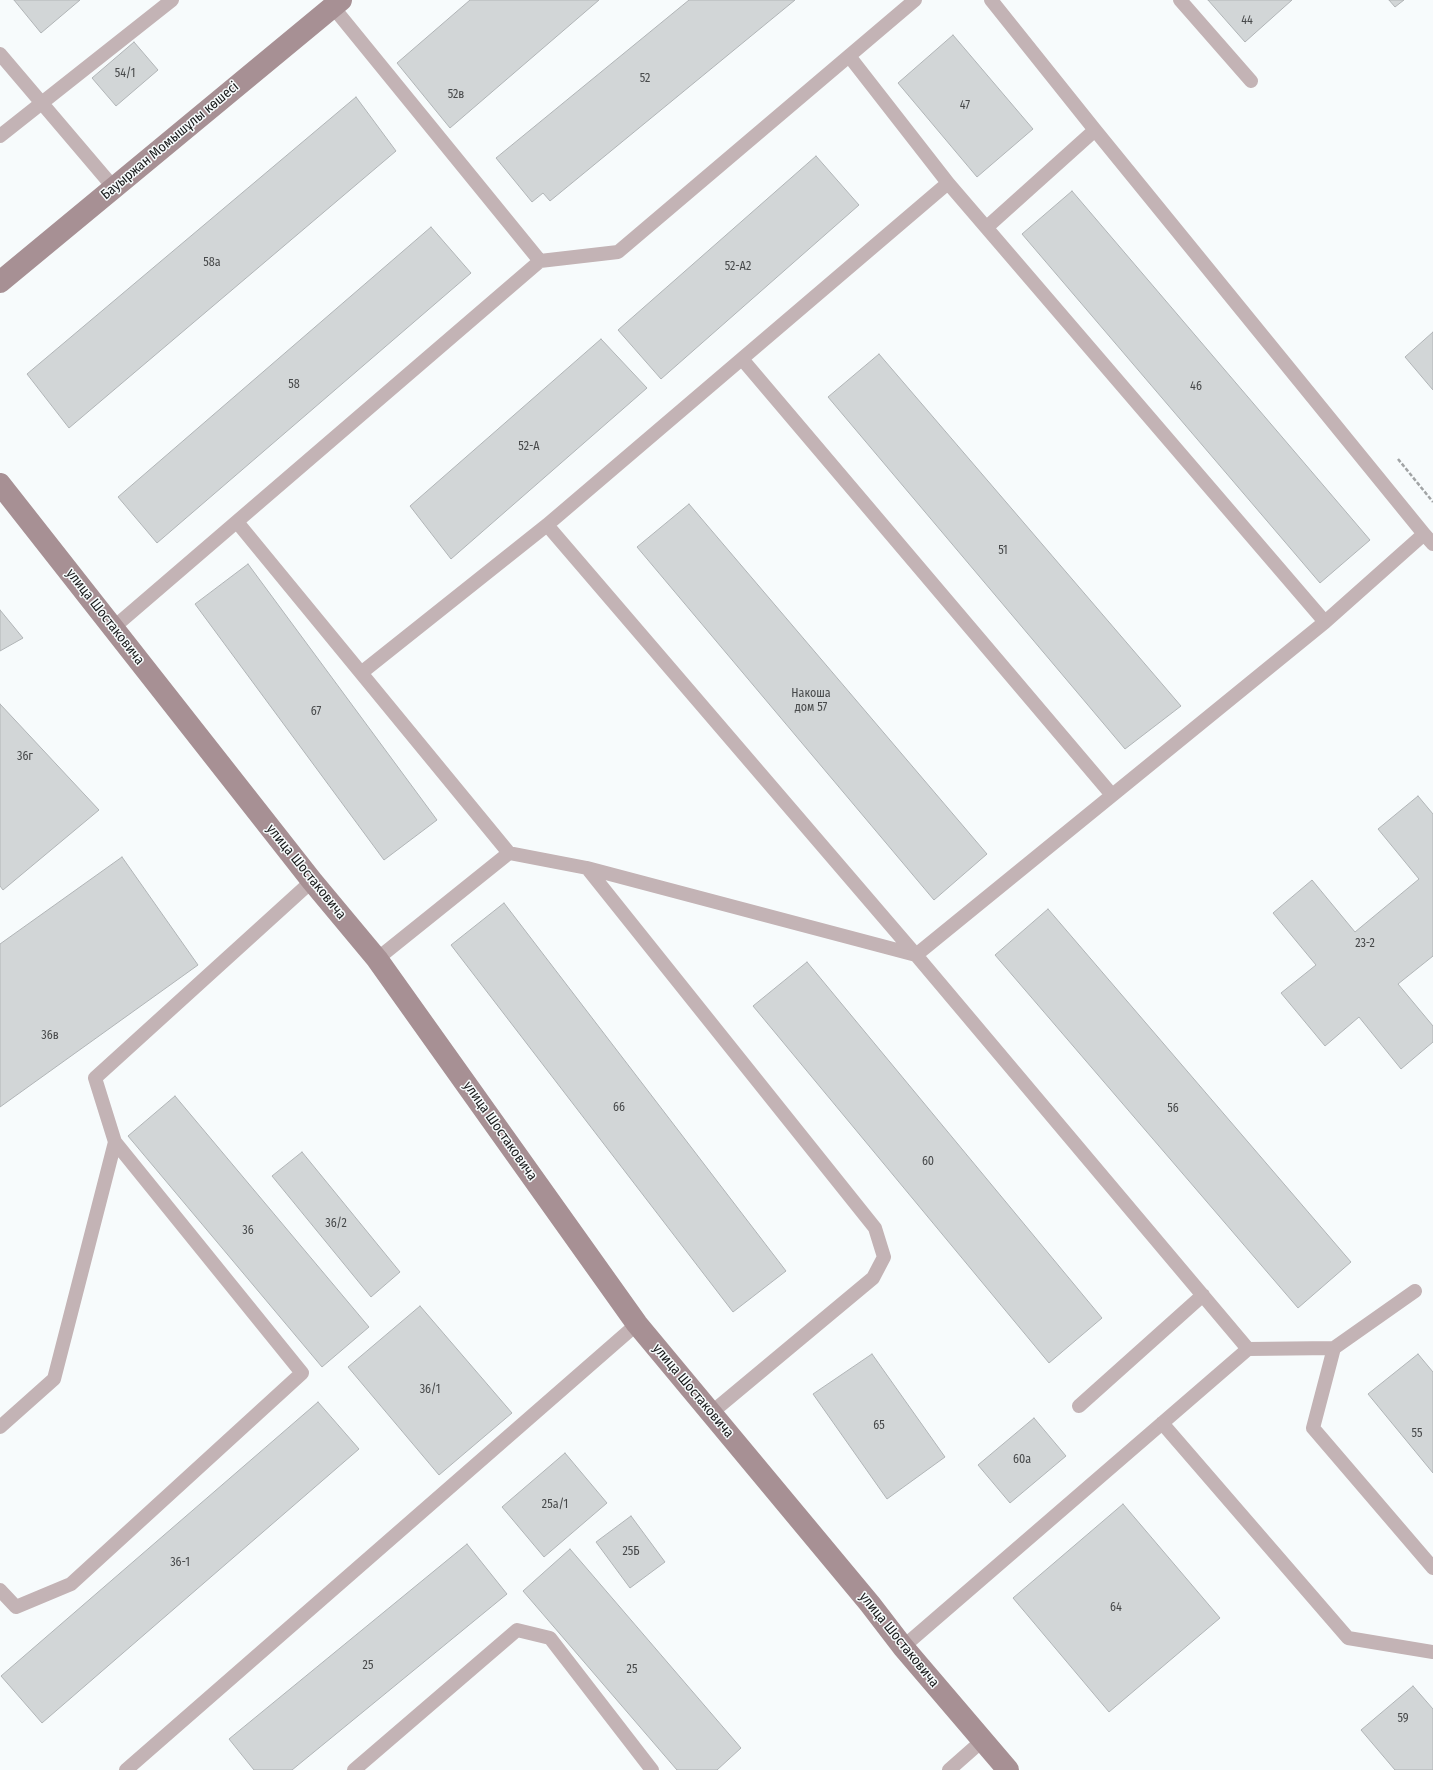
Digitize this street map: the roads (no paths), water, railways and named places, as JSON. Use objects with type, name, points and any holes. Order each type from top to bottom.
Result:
[{"type":"street","name":"Бауыржан Момышұлы көшесі","points":[[0,282],[337,3]]},
{"type":"street","name":"улица Шостаковича","points":[[0,484],[312,881],[378,959],[637,1324],[870,1604],[903,1647],[984,1740],[1008,1770]]},
{"type":"lane","points":[[0,136],[41,102],[172,0]]},
{"type":"lane","points":[[114,628],[540,262],[618,252],[916,0]]},
{"type":"lane","points":[[916,955],[1429,539],[1095,130],[991,0]]},
{"type":"lane","points":[[1180,0],[1251,81]]},
{"type":"lane","points":[[337,3],[540,262]]},
{"type":"lane","points":[[0,54],[114,188]]},
{"type":"lane","points":[[850,56],[948,182],[1325,622]]},
{"type":"lane","points":[[987,227],[1095,130]]},
{"type":"lane","points":[[361,673],[547,525],[742,360],[948,182]]},
{"type":"lane","points":[[742,360],[1112,795]]},
{"type":"lane","points":[[237,522],[509,853],[587,868],[916,955]]},
{"type":"lane","points":[[547,525],[916,955],[1248,1349]]},
{"type":"lane","points":[[378,959],[509,853]]},
{"type":"lane","points":[[587,868],[875,1228],[884,1257],[873,1278],[711,1413]]},
{"type":"lane","points":[[0,1590],[16,1607],[71,1584],[302,1373],[116,1142],[95,1078],[312,881]]},
{"type":"lane","points":[[0,1426],[54,1379],[116,1142]]},
{"type":"lane","points":[[903,1647],[1248,1349],[1334,1348],[1415,1291]]},
{"type":"lane","points":[[1079,1406],[1203,1295]]},
{"type":"lane","points":[[126,1770],[141,1765],[637,1324]]},
{"type":"lane","points":[[1334,1348],[1313,1428],[1433,1568]]},
{"type":"lane","points":[[1162,1423],[1348,1638],[1433,1652]]},
{"type":"lane","points":[[354,1770],[517,1630],[550,1638],[652,1770]]},
{"type":"lane","points":[[949,1770],[984,1740]]}]
